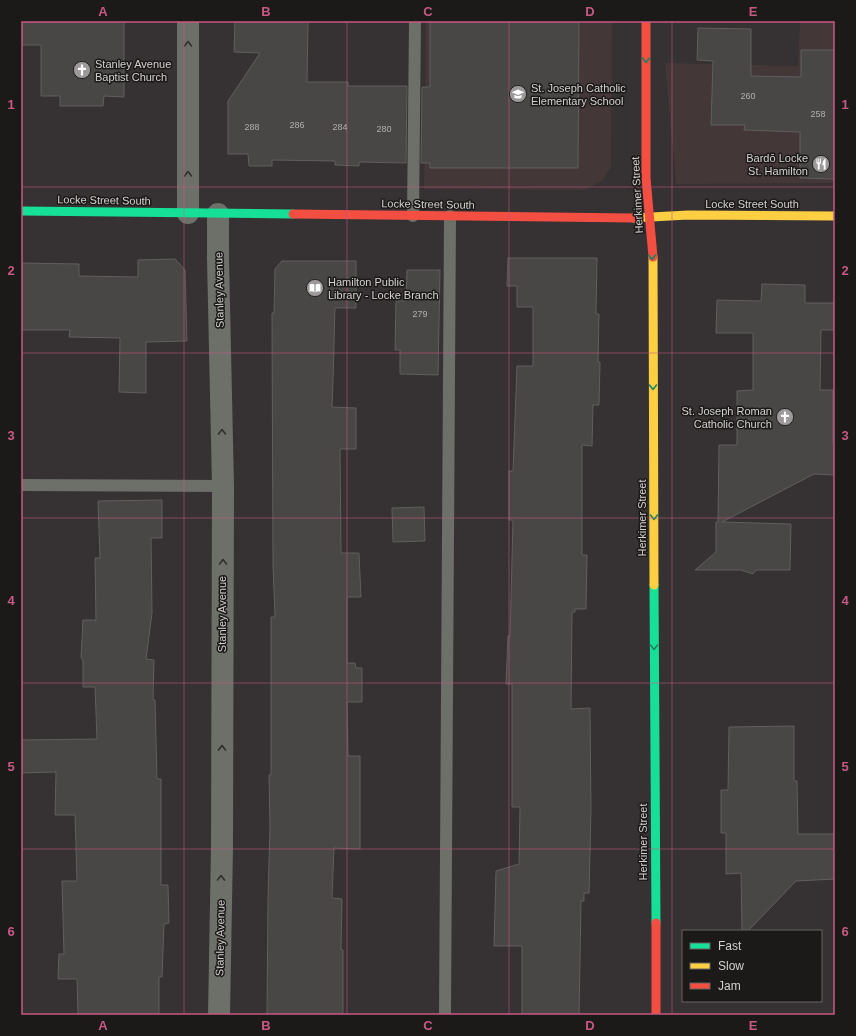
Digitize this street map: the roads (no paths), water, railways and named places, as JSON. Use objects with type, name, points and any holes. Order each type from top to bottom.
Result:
[{"type":"street","points":[[188,21],[188,213]]},
{"type":"street","name":"Herkimer Street","points":[[646,21],[646,178],[653,253],[656,1015]]},
{"type":"street","name":"Locke Street South","points":[[21,211],[649,218],[688,215],[835,216]]},
{"type":"street","name":"Stanley Avenue","points":[[218,214],[223,486],[222,847],[219,1015]]},
{"type":"lane","points":[[413,216],[415,21]]},
{"type":"lane","points":[[445,1015],[450,216]]},
{"type":"lane","points":[[21,485],[223,486]]},
{"type":"place","name":"Stanley Avenue Baptist Church","points":[[82,70]]},
{"type":"place","name":"St. Joseph Catholic Elementary School","points":[[518,94]]},
{"type":"place","name":"Bardō Locke St. Hamilton","points":[[821,164]]},
{"type":"place","name":"Hamilton Public Library - Locke Branch","points":[[315,288]]},
{"type":"place","name":"St. Joseph Roman Catholic Church","points":[[785,417]]}]
